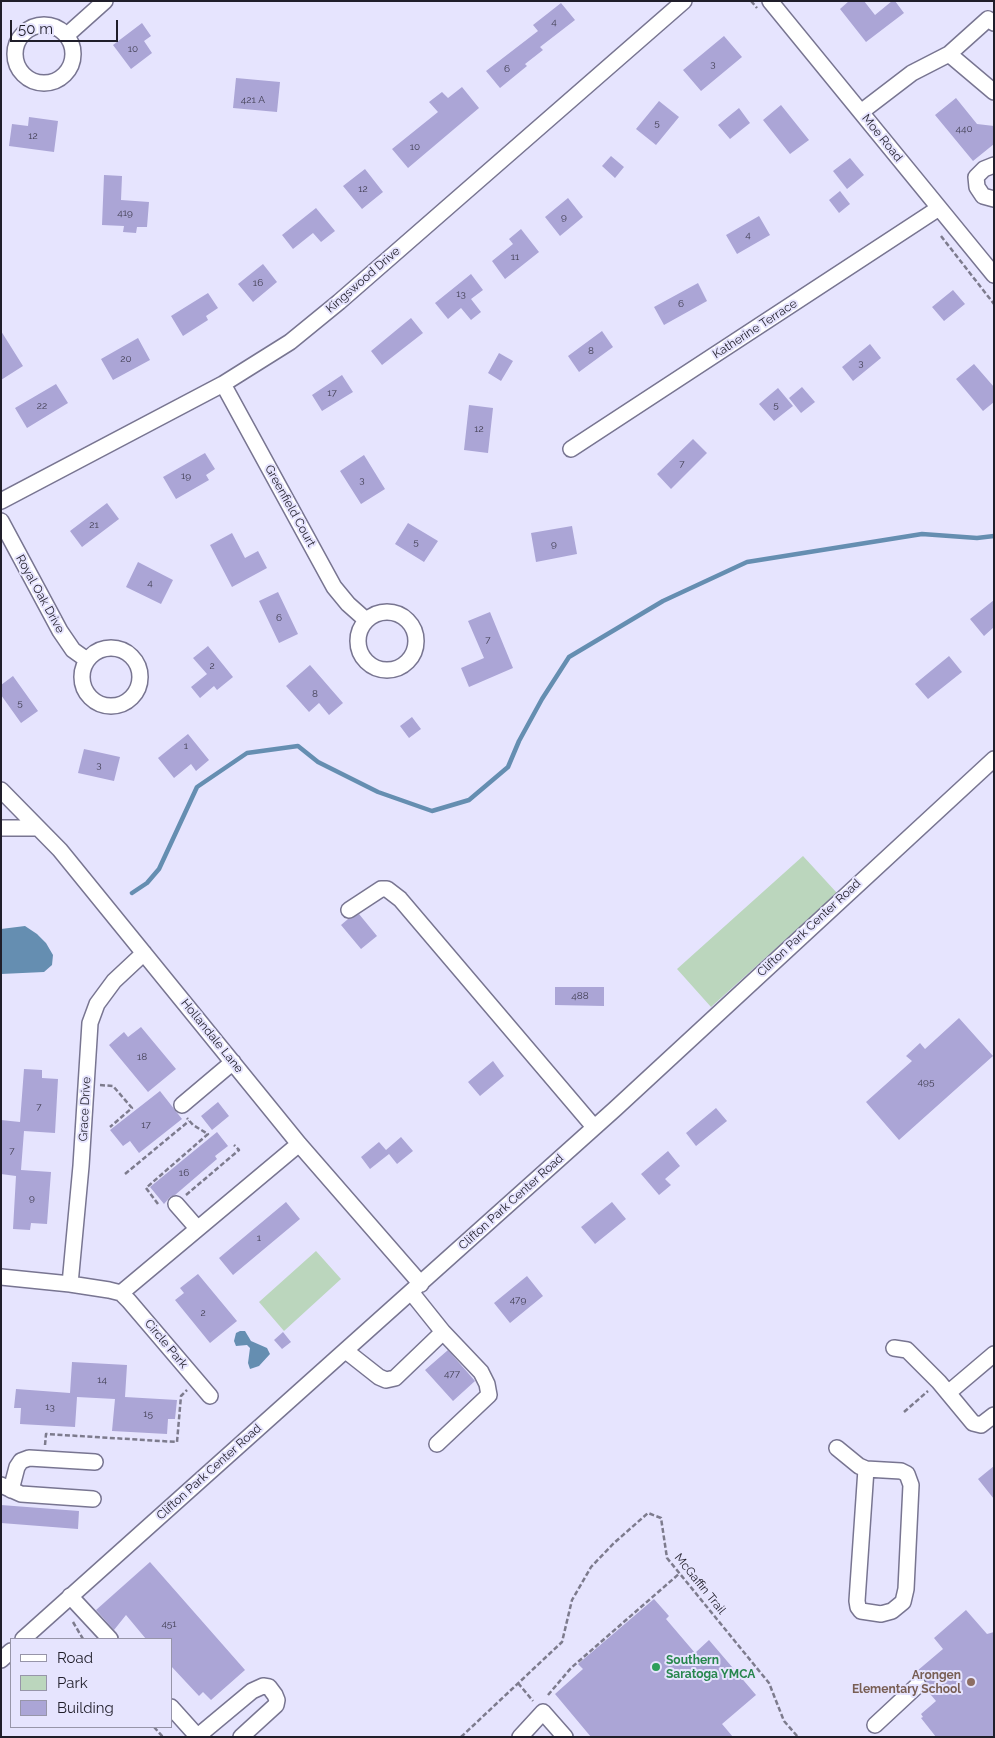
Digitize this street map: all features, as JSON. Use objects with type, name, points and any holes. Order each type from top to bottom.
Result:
[{"type":"street","points":[[67,35],[105,1]]},
{"type":"street","name":"Kingswood Drive","points":[[1,502],[223,384],[290,342],[339,302],[684,1]]},
{"type":"street","name":"Moe Road","points":[[770,1],[939,208],[991,267]]},
{"type":"street","points":[[861,112],[912,73],[949,54],[988,19],[994,24]]},
{"type":"street","points":[[949,54],[994,92]]},
{"type":"street","points":[[994,165],[984,169],[976,177],[976,187],[984,196],[994,199]]},
{"type":"street","name":"Katherine Terrace","points":[[571,448],[939,208]]},
{"type":"street","name":"Greenfield Court","points":[[223,384],[334,587],[348,604],[366,620]]},
{"type":"street","name":"Royal Oak Drive","points":[[1,521],[60,631],[73,650],[87,660]]},
{"type":"street","name":"Clifton Park Center Road","points":[[24,1638],[594,1127],[994,758]]},
{"type":"street","name":"Hollandale Lane","points":[[1,790],[60,850],[416,1288],[444,1332],[481,1372],[487,1384],[489,1395],[437,1444]]},
{"type":"street","points":[[1,828],[38,828]]},
{"type":"street","points":[[349,910],[380,889],[387,889],[400,899],[594,1127]]},
{"type":"street","name":"Grace Drive","points":[[70,1284],[82,1166],[90,1023],[97,1004],[114,981],[144,953]]},
{"type":"street","points":[[182,1105],[233,1062]]},
{"type":"street","points":[[1,1277],[70,1284],[121,1293],[299,1144]]},
{"type":"street","points":[[176,1204],[197,1228]]},
{"type":"street","name":"Circle Park","points":[[121,1293],[210,1396]]},
{"type":"street","points":[[346,1351],[378,1377],[386,1380],[395,1378],[444,1332]]},
{"type":"street","points":[[894,1348],[906,1350],[948,1393],[973,1424],[981,1425],[994,1415]]},
{"type":"street","points":[[948,1393],[994,1354]]},
{"type":"street","points":[[837,1448],[859,1466],[866,1469],[900,1471],[907,1474],[911,1485],[906,1589],[903,1602],[892,1611],[881,1614],[861,1611],[856,1600],[866,1469]]},
{"type":"street","points":[[93,1499],[21,1494],[6,1488],[20,1461],[29,1458],[95,1462]]},
{"type":"street","points":[[70,1596],[109,1638]]},
{"type":"street","points":[[875,1725],[918,1685]]},
{"type":"street","points":[[172,1708],[198,1736],[252,1690],[263,1686],[269,1688],[275,1695],[276,1705],[241,1737]]},
{"type":"street","points":[[520,1737],[542,1712],[565,1737]]},
{"type":"path","points":[[86,1084],[114,1086],[132,1108],[110,1127]]},
{"type":"path","points":[[158,1204],[146,1188],[208,1134],[190,1121],[182,1105]]},
{"type":"path","points":[[125,1174],[190,1121]]},
{"type":"path","points":[[176,1204],[239,1150],[234,1145]]},
{"type":"path","points":[[44,1458],[46,1434],[177,1442],[181,1396],[197,1380]]},
{"type":"path","name":"McGaffin Trail","points":[[461,1737],[562,1642],[572,1600],[591,1567],[614,1543],[648,1513],[661,1518],[667,1558],[769,1683],[784,1721],[798,1737]]},
{"type":"path","points":[[548,1695],[571,1668],[680,1574]]},
{"type":"path","points":[[518,1683],[534,1701]]},
{"type":"path","points":[[155,1728],[164,1737]]},
{"type":"green space","points":[[803,856],[837,893],[711,1007],[677,969]]},
{"type":"green space","points":[[316,1251],[341,1279],[284,1331],[259,1302]]},
{"type":"water","points":[[25,926],[46,943],[53,955],[52,965],[44,972],[1,974],[1,929]]},
{"type":"water","points":[[245,1331],[251,1341],[267,1348],[270,1354],[259,1366],[250,1369],[248,1363],[250,1348],[247,1345],[236,1346],[234,1341],[236,1333]]},
{"type":"building","points":[[849,1],[864,1],[875,15],[892,1],[895,1],[904,13],[866,42],[840,9]]},
{"type":"building","points":[[561,3],[575,20],[540,47],[543,50],[500,88],[486,71],[538,31],[533,25]]},
{"type":"building","points":[[142,23],[151,36],[144,41],[152,53],[131,69],[113,45]]},
{"type":"building","points":[[724,36],[742,57],[701,91],[683,70]]},
{"type":"building","points":[[236,78],[280,82],[277,112],[233,108]]},
{"type":"building","points":[[462,87],[479,108],[408,168],[392,149],[438,112],[429,102],[442,92],[448,98]]},
{"type":"building","points":[[956,98],[977,124],[994,126],[994,144],[973,161],[935,115]]},
{"type":"building","points":[[659,101],[679,117],[656,145],[636,129]]},
{"type":"building","points":[[781,105],[809,140],[790,154],[763,120]]},
{"type":"building","points":[[739,108],[750,123],[730,139],[718,125]]},
{"type":"building","points":[[29,117],[58,121],[54,152],[9,146],[12,124],[28,126]]},
{"type":"building","points":[[611,156],[624,167],[615,178],[602,166]]},
{"type":"building","points":[[850,158],[864,175],[847,189],[833,171]]},
{"type":"building","points":[[365,169],[383,192],[362,209],[343,186]]},
{"type":"building","points":[[104,175],[122,176],[121,200],[149,202],[147,227],[137,227],[136,233],[123,232],[124,226],[102,225]]},
{"type":"building","points":[[840,191],[850,204],[839,213],[829,200]]},
{"type":"building","points":[[568,198],[583,217],[560,236],[545,217]]},
{"type":"building","points":[[316,208],[335,231],[321,242],[313,233],[293,249],[282,235]]},
{"type":"building","points":[[759,216],[770,235],[737,254],[726,235]]},
{"type":"building","points":[[521,229],[539,252],[505,279],[492,261],[513,244],[509,239]]},
{"type":"building","points":[[263,264],[277,282],[253,302],[238,284]]},
{"type":"building","points":[[471,274],[483,290],[471,299],[481,312],[471,320],[461,308],[448,319],[435,303]]},
{"type":"building","points":[[698,283],[707,301],[664,325],[654,307]]},
{"type":"building","points":[[953,290],[965,304],[944,321],[932,307]]},
{"type":"building","points":[[208,293],[218,308],[206,316],[208,320],[183,336],[171,316]]},
{"type":"building","points":[[411,318],[423,333],[382,365],[371,351]]},
{"type":"building","points":[[1,331],[23,366],[1,380]]},
{"type":"building","points":[[602,331],[613,347],[579,372],[568,356]]},
{"type":"building","points":[[138,338],[150,360],[113,380],[101,359]]},
{"type":"building","points":[[870,344],[881,358],[853,381],[842,367]]},
{"type":"building","points":[[499,353],[513,361],[501,381],[488,373]]},
{"type":"building","points":[[974,364],[994,387],[994,402],[983,411],[956,379]]},
{"type":"building","points":[[342,375],[353,392],[322,411],[312,395]]},
{"type":"building","points":[[56,384],[68,403],[27,428],[15,408]]},
{"type":"building","points":[[802,387],[815,402],[801,413],[789,398]]},
{"type":"building","points":[[778,388],[793,406],[774,421],[759,404]]},
{"type":"building","points":[[469,405],[493,408],[488,453],[464,450]]},
{"type":"building","points":[[693,439],[707,453],[671,489],[657,474]]},
{"type":"building","points":[[205,453],[215,469],[206,475],[209,480],[176,499],[163,477]]},
{"type":"building","points":[[364,455],[385,489],[361,504],[340,471]]},
{"type":"building","points":[[107,503],[119,519],[82,547],[70,531]]},
{"type":"building","points":[[408,523],[438,541],[424,562],[395,544]]},
{"type":"building","points":[[572,526],[577,554],[536,562],[531,533]]},
{"type":"building","points":[[232,533],[245,558],[258,551],[267,568],[232,587],[210,545]]},
{"type":"building","points":[[138,562],[173,580],[161,604],[126,587]]},
{"type":"building","points":[[278,592],[298,634],[279,643],[259,601]]},
{"type":"building","points":[[994,600],[994,627],[984,636],[970,619]]},
{"type":"building","points":[[490,612],[513,668],[469,687],[461,668],[484,658],[468,621]]},
{"type":"building","points":[[208,646],[233,677],[217,690],[214,686],[200,698],[191,687],[207,674],[193,658]]},
{"type":"building","points":[[949,656],[962,672],[928,699],[915,684]]},
{"type":"building","points":[[310,665],[343,703],[329,715],[319,703],[309,712],[286,686]]},
{"type":"building","points":[[13,676],[38,711],[21,723],[1,695],[1,685]]},
{"type":"building","points":[[412,717],[421,729],[409,738],[400,726]]},
{"type":"building","points":[[188,734],[209,760],[196,771],[191,764],[174,778],[158,758]]},
{"type":"building","points":[[84,749],[120,757],[114,781],[78,773]]},
{"type":"building","points":[[359,914],[377,936],[361,949],[341,925]]},
{"type":"building","points":[[555,987],[604,987],[604,1006],[555,1005]]},
{"type":"building","points":[[959,1018],[993,1056],[899,1140],[866,1102],[912,1061],[906,1056],[920,1043],[925,1049]]},
{"type":"building","points":[[141,1027],[176,1069],[148,1092],[109,1045],[124,1032],[128,1037]]},
{"type":"building","points":[[493,1061],[504,1076],[480,1096],[468,1082]]},
{"type":"building","points":[[24,1069],[42,1070],[42,1078],[58,1079],[55,1133],[24,1131],[21,1170],[51,1172],[47,1224],[31,1223],[30,1230],[13,1229],[16,1176],[1,1174],[1,1120],[20,1122]]},
{"type":"building","points":[[160,1091],[182,1119],[139,1153],[130,1141],[123,1146],[110,1130]]},
{"type":"building","points":[[218,1102],[229,1116],[212,1130],[201,1116]]},
{"type":"building","points":[[716,1108],[727,1121],[696,1146],[686,1133]]},
{"type":"building","points":[[217,1132],[228,1146],[215,1156],[217,1159],[164,1204],[150,1187]]},
{"type":"building","points":[[401,1137],[413,1151],[397,1164],[389,1154],[370,1169],[361,1157],[379,1142],[386,1150]]},
{"type":"building","points":[[668,1151],[680,1166],[665,1179],[671,1185],[659,1195],[641,1174]]},
{"type":"building","points":[[286,1202],[300,1219],[233,1275],[219,1258]]},
{"type":"building","points":[[612,1202],[626,1219],[595,1244],[581,1227]]},
{"type":"building","points":[[198,1274],[237,1321],[210,1343],[175,1300],[184,1293],[180,1288]]},
{"type":"building","points":[[527,1276],[543,1296],[510,1323],[494,1303]]},
{"type":"building","points":[[283,1332],[291,1342],[282,1349],[274,1340]]},
{"type":"building","points":[[448,1350],[475,1381],[453,1401],[425,1370]]},
{"type":"building","points":[[72,1362],[127,1365],[125,1397],[177,1400],[175,1419],[168,1419],[167,1434],[112,1431],[115,1399],[77,1397],[75,1427],[20,1424],[21,1408],[14,1408],[16,1389],[70,1393]]},
{"type":"building","points":[[994,1466],[994,1499],[978,1479]]},
{"type":"building","points":[[1,1505],[79,1511],[78,1529],[1,1523]]},
{"type":"building","points":[[150,1562],[245,1670],[211,1700],[203,1692],[199,1696],[172,1667],[172,1638],[145,1638],[126,1615],[114,1630],[96,1610]]},
{"type":"building","name":"Southern Saratoga YMCA","points":[[654,1599],[669,1616],[666,1619],[695,1653],[709,1640],[756,1695],[722,1724],[733,1737],[591,1737],[555,1694],[583,1669],[578,1664]]},
{"type":"building","points":[[966,1610],[987,1634],[994,1632],[994,1737],[936,1737],[921,1718],[923,1717],[921,1714],[936,1701],[926,1689],[927,1683],[925,1679],[917,1671],[943,1649],[934,1638]]},
{"type":"waterway","points":[[132,893],[147,883],[159,869],[197,787],[247,753],[298,746],[318,762],[378,792],[432,811],[469,800],[508,767],[519,741],[542,699],[569,657],[663,601],[747,562],[922,534],[977,538],[994,536]]},
{"type":"place","name":"Southern Saratoga YMCA","points":[[656,1667]]},
{"type":"place","name":"Arongen Elementary School","points":[[971,1682]]}]
